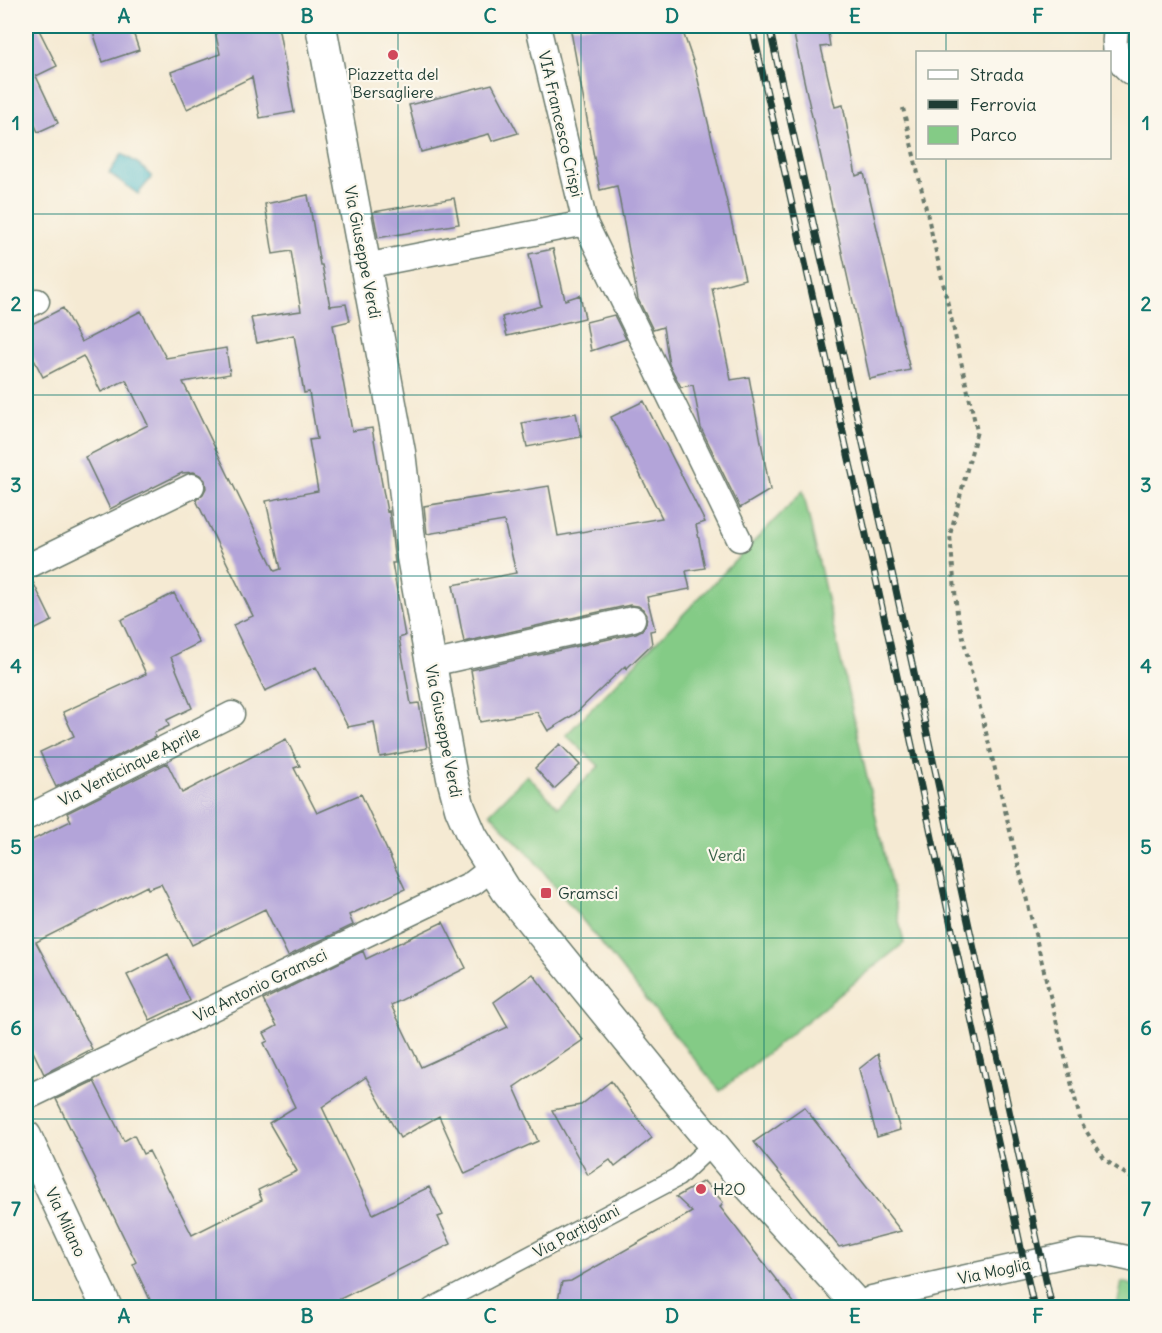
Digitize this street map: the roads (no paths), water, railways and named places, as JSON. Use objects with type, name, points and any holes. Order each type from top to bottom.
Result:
[{"type":"street","name":"Via Giuseppe Verdi","points":[[321,26],[400,452],[412,557],[431,664],[452,778],[460,808],[472,836],[491,869],[713,1144],[851,1298],[855,1307]]},
{"type":"street","name":"VIA Francesco Crispi","points":[[538,26],[585,223],[739,539]]},
{"type":"street","points":[[1117,26],[1114,36],[1115,50],[1120,62],[1137,76]]},
{"type":"street","points":[[365,267],[585,223]]},
{"type":"street","points":[[26,567],[192,486]]},
{"type":"street","points":[[431,664],[633,619]]},
{"type":"street","name":"Via Venticinque Aprile","points":[[26,818],[232,714]]},
{"type":"street","name":"Via Antonio Gramsci","points":[[26,1098],[473,883],[491,869]]},
{"type":"street","name":"Via Milano","points":[[26,1136],[107,1308]]},
{"type":"street","name":"Via Partigiani","points":[[431,1308],[678,1177],[713,1144]]},
{"type":"street","name":"Via Moglia","points":[[855,1307],[872,1298],[1080,1252],[1104,1253],[1137,1260]]},
{"type":"water","points":[[122,154],[139,164],[152,177],[138,194],[109,173]]},
{"type":"railway","points":[[752,26],[877,584],[1034,1308]]},
{"type":"railway","points":[[769,26],[894,581],[1052,1308]]},
{"type":"place","name":"Piazzetta del Bersagliere","points":[[393,55]]},
{"type":"place","name":"Gramsci","points":[[546,893]]},
{"type":"place","name":"H2O","points":[[701,1189]]},
{"type":"park label","name":"Verdi","points":[[727,855]]}]
